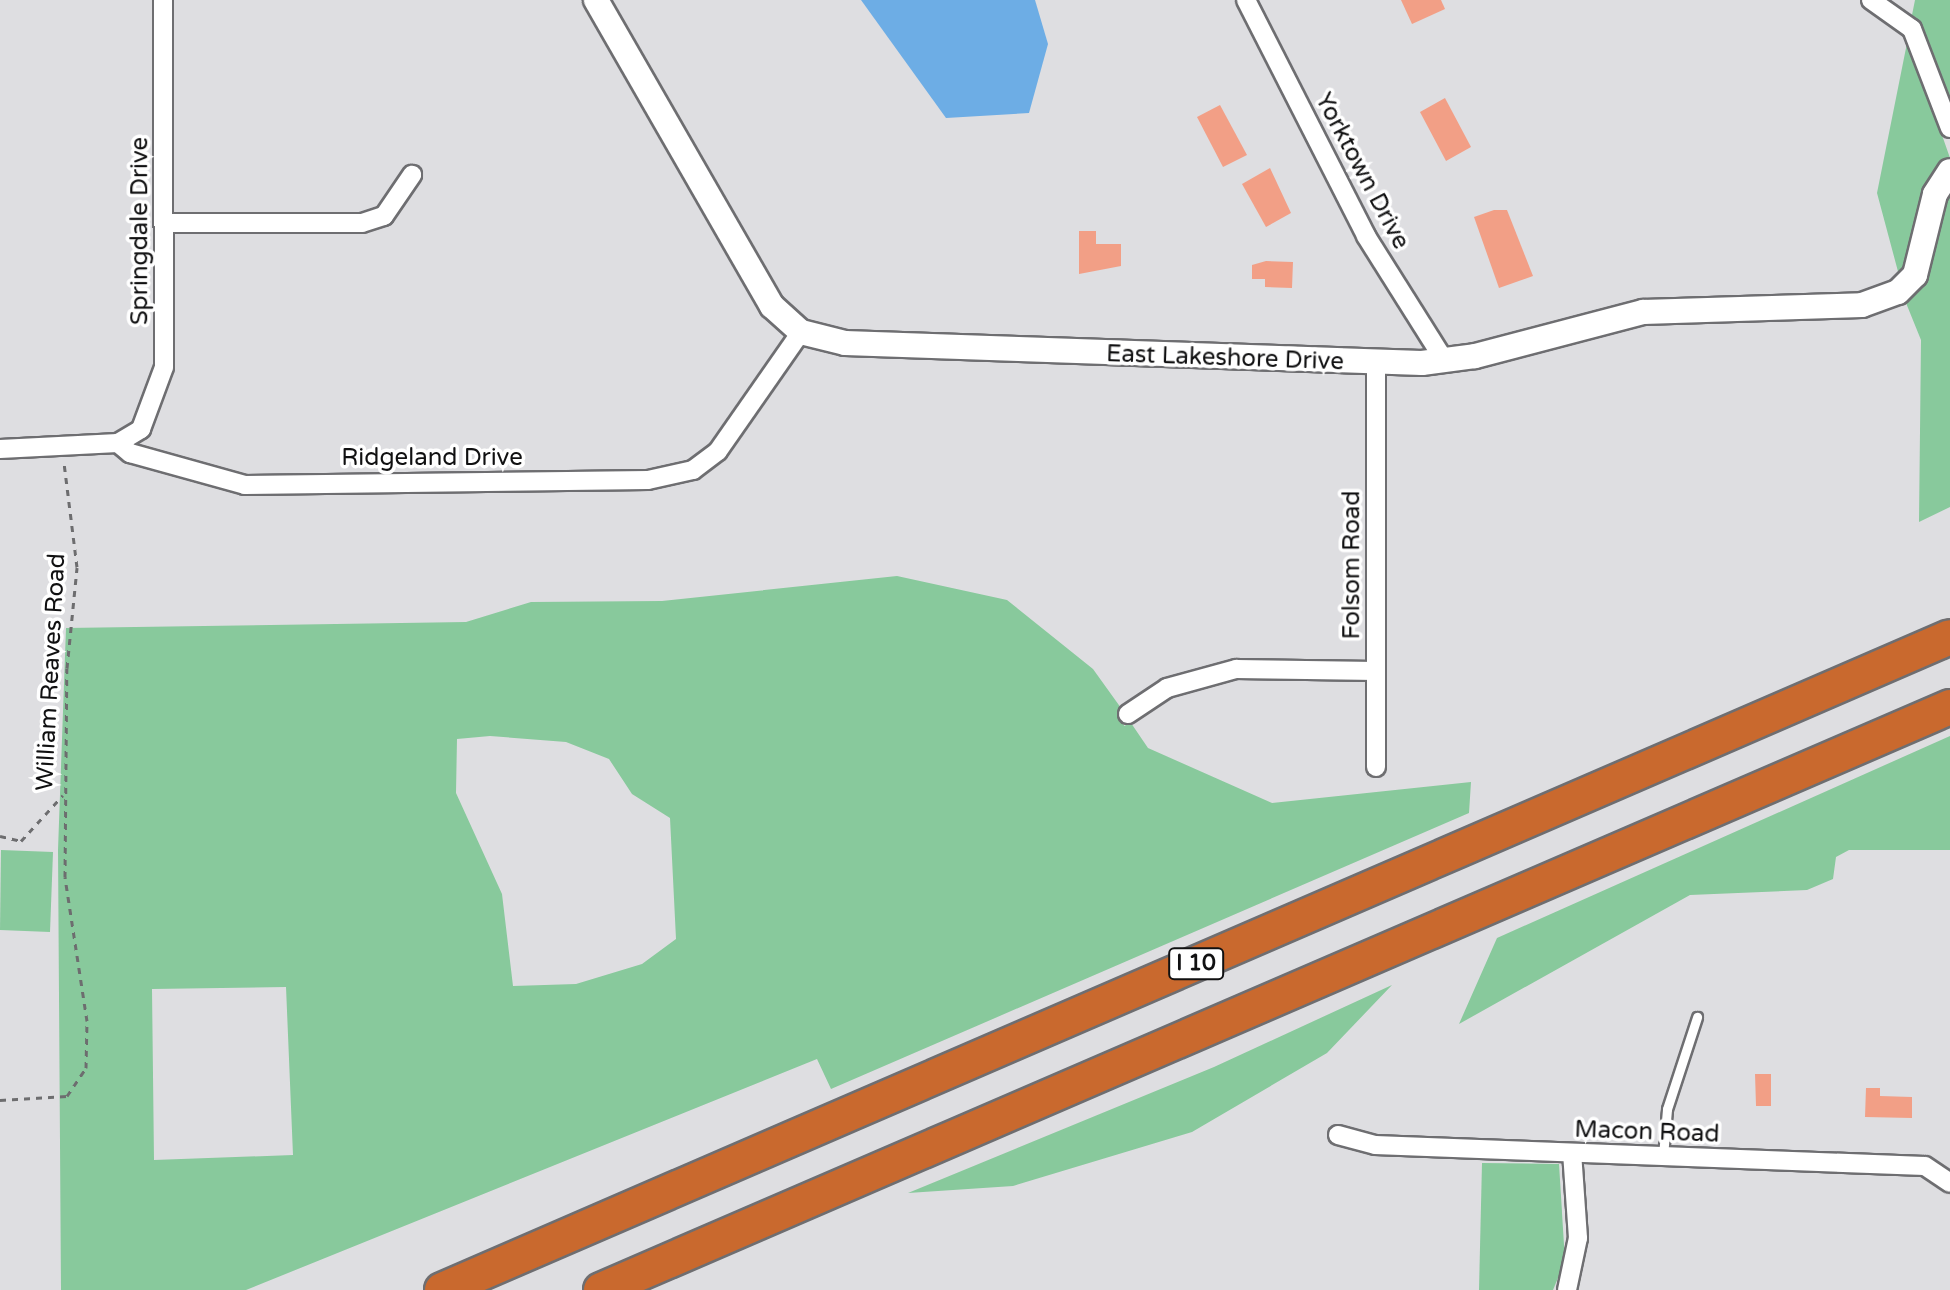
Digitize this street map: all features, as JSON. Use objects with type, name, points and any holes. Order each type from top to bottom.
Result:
[{"type":"highway","name":"I 10","points":[[442,1290],[1950,637]]},
{"type":"highway","name":"I 10","points":[[601,1290],[1950,707]]},
{"type":"street","name":"Springdale Drive","points":[[118,443],[134,437],[160,387],[164,223],[163,0]]},
{"type":"street","name":"East Lakeshore Drive","points":[[596,0],[772,306],[801,332],[845,343],[1376,363],[1444,360],[1643,312],[1836,307],[1883,300],[1908,283],[1920,264],[1930,208],[1950,171]]},
{"type":"street","name":"Yorktown Drive","points":[[1246,0],[1366,236],[1444,360]]},
{"type":"street","points":[[1871,0],[1912,29],[1950,128]]},
{"type":"street","points":[[164,223],[362,223],[384,216],[412,175]]},
{"type":"street","name":"Ridgeland Drive","points":[[0,449],[118,443],[143,457],[245,485],[677,475],[718,451],[801,332]]},
{"type":"street","name":"Folsom Road","points":[[1376,363],[1376,767]]},
{"type":"street","points":[[1128,714],[1167,688],[1236,669],[1376,671]]},
{"type":"street","name":"Macon Road","points":[[1338,1135],[1375,1145],[1925,1166],[1950,1183]]},
{"type":"street","points":[[1567,1290],[1578,1238],[1572,1153]]},
{"type":"lane","points":[[1663,1156],[1667,1109],[1697,1017]]},
{"type":"path","name":"William Reaves Road","points":[[0,1100],[58,1099],[76,1087],[86,1068],[87,1021],[65,877],[63,795],[77,567],[63,447]]},
{"type":"path","points":[[0,836],[21,841],[63,795]]},
{"type":"green space","points":[[1915,0],[1950,0],[1950,108],[1930,46],[1912,15]]},
{"type":"green space","points":[[1908,38],[1950,158],[1938,172],[1917,247],[1900,279],[1877,193]]},
{"type":"green space","points":[[1950,184],[1950,507],[1919,522],[1921,340],[1904,298]]},
{"type":"green space","points":[[897,576],[1007,600],[1093,669],[1121,708],[1124,726],[1131,723],[1148,748],[1272,803],[1471,782],[1469,813],[831,1089],[817,1059],[246,1290],[61,1290],[58,850],[66,628],[466,622],[531,602],[662,601]],"holes":[[[490,736],[566,742],[609,759],[632,794],[670,818],[676,939],[642,964],[576,984],[513,986],[502,894],[456,793],[457,739]],[[286,987],[293,1155],[154,1160],[152,989]]]},
{"type":"green space","points":[[1950,736],[1950,850],[1849,850],[1836,857],[1833,879],[1807,890],[1690,895],[1459,1024],[1497,938]]},
{"type":"green space","points":[[1,850],[53,852],[50,932],[0,930]]},
{"type":"green space","points":[[1392,985],[1327,1053],[1192,1132],[1013,1186],[908,1193],[1214,1067]]},
{"type":"green space","points":[[1482,1163],[1559,1164],[1565,1261],[1553,1290],[1479,1290]]},
{"type":"water","points":[[861,0],[1035,0],[1048,44],[1029,113],[946,118]]},
{"type":"building","points":[[1401,0],[1441,0],[1445,9],[1412,24]]},
{"type":"building","points":[[1445,98],[1471,147],[1446,161],[1420,112]]},
{"type":"building","points":[[1220,105],[1247,155],[1223,167],[1197,117]]},
{"type":"building","points":[[1270,168],[1291,213],[1266,227],[1242,184]]},
{"type":"building","points":[[1494,210],[1507,210],[1533,276],[1499,288],[1474,217]]},
{"type":"building","points":[[1079,231],[1096,231],[1096,244],[1121,244],[1121,266],[1079,274]]},
{"type":"building","points":[[1266,261],[1293,262],[1292,288],[1265,287],[1265,279],[1252,279],[1252,265]]},
{"type":"building","points":[[1755,1074],[1771,1074],[1771,1106],[1756,1106]]},
{"type":"building","points":[[1866,1088],[1880,1088],[1880,1096],[1912,1097],[1912,1118],[1865,1117]]}]
